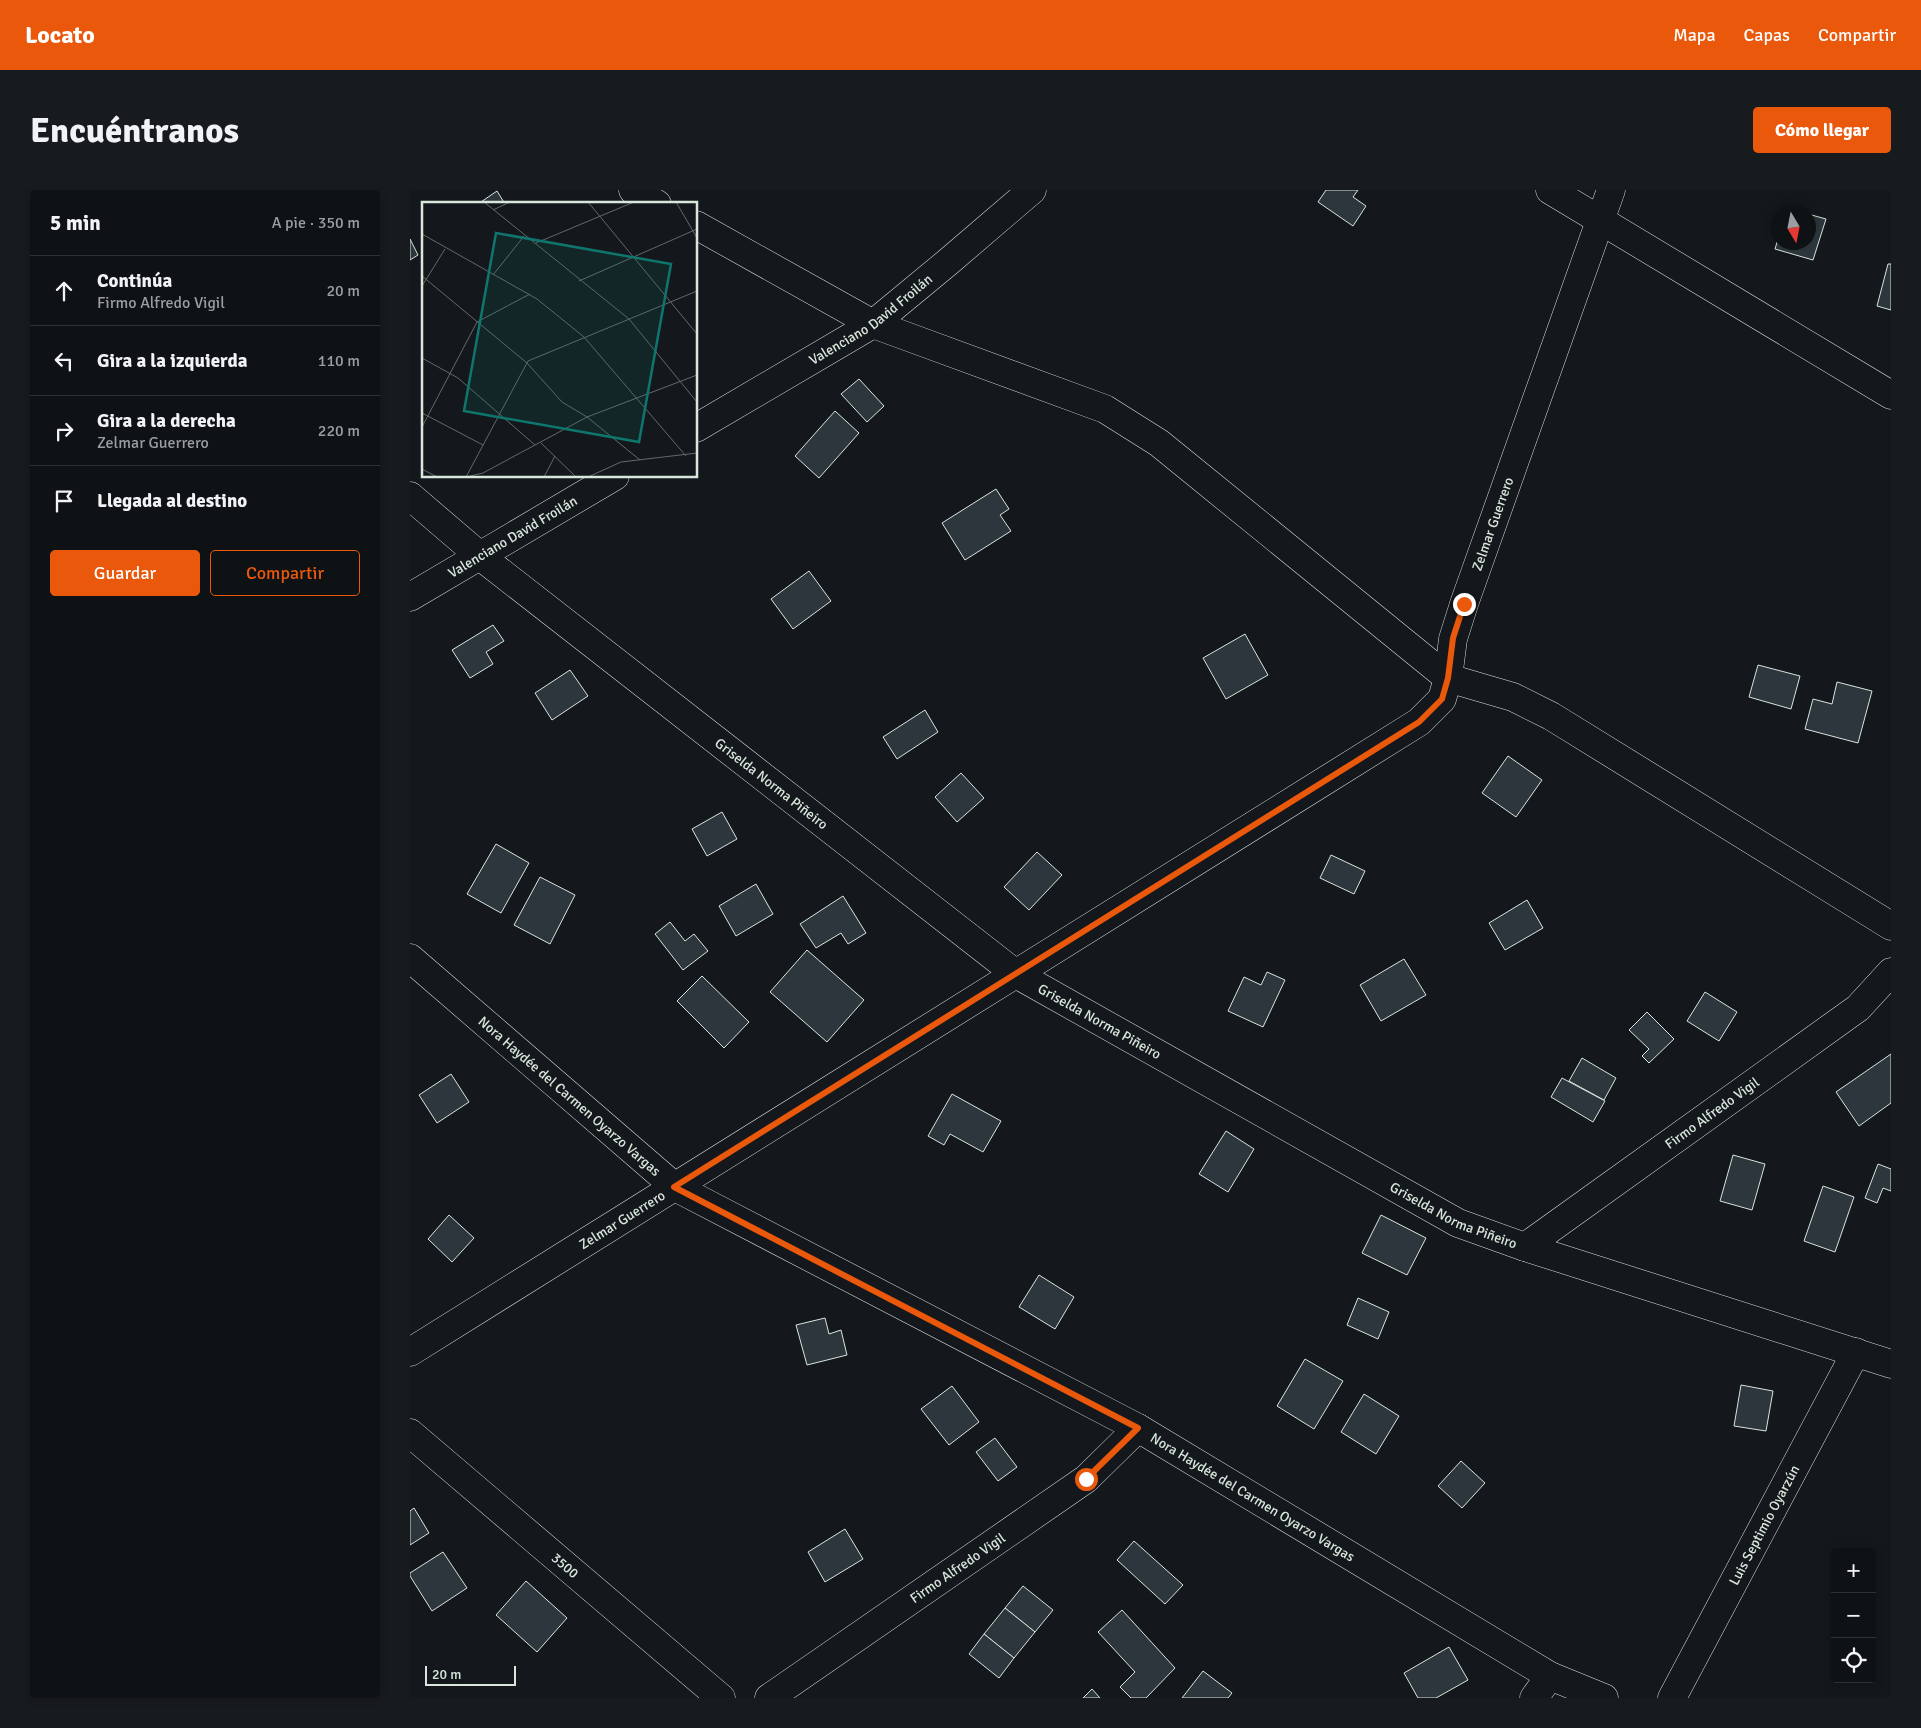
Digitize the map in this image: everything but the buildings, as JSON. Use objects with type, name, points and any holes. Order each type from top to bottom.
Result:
[{"type":"street","points":[[633,190],[654,202]]},
{"type":"street","name":"Valenciano David Froilán","points":[[698,427],[873,324],[1032,190]]},
{"type":"street","points":[[1550,190],[1891,395]]},
{"type":"street","name":"Zelmar Guerrero","points":[[410,1352],[1419,722],[1442,699],[1448,678],[1453,638],[1464,604],[1611,190]]},
{"type":"street","points":[[698,226],[873,324],[1105,409],[1159,443],[1448,678],[1513,697],[1551,716],[1891,926]]},
{"type":"street","name":"Valenciano David Froilán","points":[[410,598],[612,478]]},
{"type":"street","name":"Griselda Norma Piñeiro","points":[[410,496],[480,556],[1016,974],[1458,1223],[1525,1247],[1891,1364]]},
{"type":"street","name":"Nora Haydée del Carmen Oyarzo Vargas","points":[[410,958],[674,1187],[1138,1428],[1550,1676],[1604,1698]]},
{"type":"street","name":"Firmo Alfredo Vigil","points":[[1525,1247],[1858,1008],[1891,972]]},
{"type":"street","name":"Luis Septimio Oyarzún","points":[[1672,1698],[1856,1352]]},
{"type":"street","name":"Firmo Alfredo Vigil","points":[[769,1698],[1086,1479],[1138,1428]]},
{"type":"street","name":"3500","points":[[410,1433],[721,1698]]},
{"type":"street","points":[[1534,1698],[1550,1676]]},
{"type":"route","points":[[1086,1479],[1138,1428],[674,1187],[1419,722],[1442,699],[1448,678],[1453,638],[1464,604]]}]
